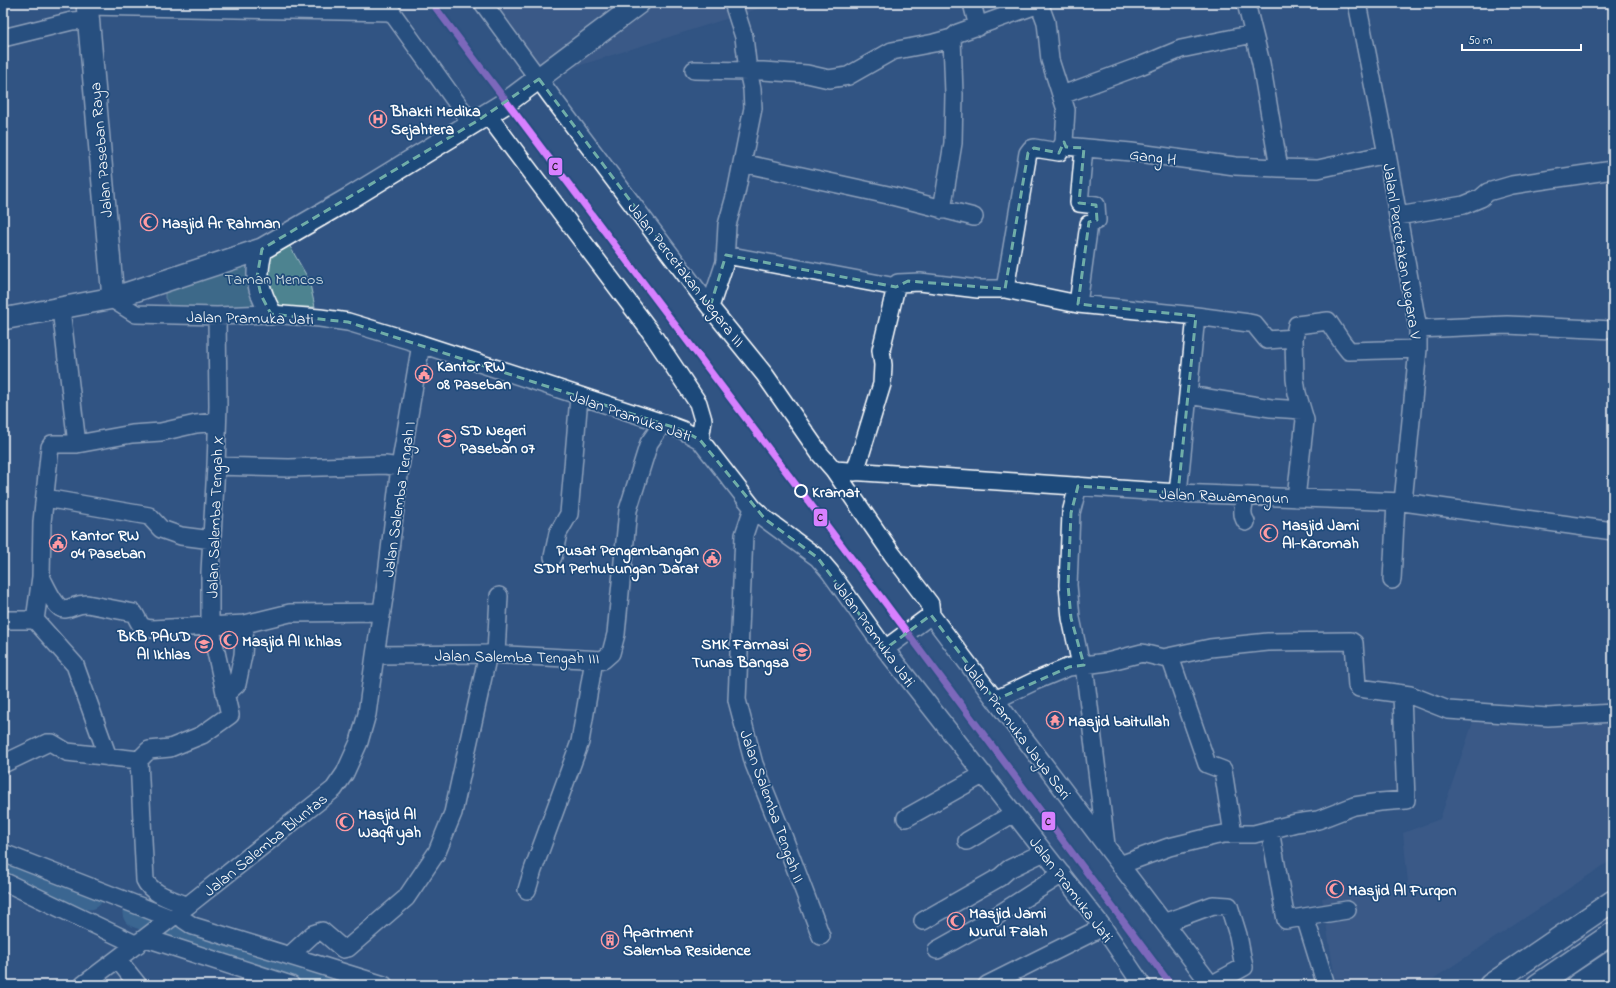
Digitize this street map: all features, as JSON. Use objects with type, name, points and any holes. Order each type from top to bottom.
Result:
[{"type":"main road","points":[[3,319],[113,298],[262,249],[350,198],[480,119],[539,79],[639,3]]},
{"type":"main road","name":"Jalan Paseban Raya","points":[[87,10],[113,298]]},
{"type":"main road","points":[[262,249],[257,277],[261,295],[271,314]]},
{"type":"main road","points":[[1490,985],[1613,901]]},
{"type":"main road","points":[[1566,966],[1591,917]]},
{"type":"main road","points":[[1537,985],[1613,933]]},
{"type":"main road","points":[[1577,985],[1613,961]]},
{"type":"main road","points":[[1609,985],[1613,984]]},
{"type":"street","name":"Jalan Percetakan Negara III","points":[[483,3],[710,307],[764,375],[820,454],[834,470]]},
{"type":"street","points":[[710,307],[719,282],[726,255],[727,225],[736,193],[753,108],[752,89],[748,71],[744,36],[733,3]]},
{"type":"street","points":[[972,3],[978,26]]},
{"type":"street","points":[[1246,3],[1261,64],[1279,168]]},
{"type":"street","name":"Jalanl Percetakan Negara V","points":[[1357,3],[1387,154],[1418,329],[1418,349],[1392,580]]},
{"type":"street","points":[[694,70],[764,71],[807,74],[829,79],[844,77],[854,73],[892,51],[952,38],[958,33],[1039,4],[1046,22],[1050,60],[1066,110],[1064,142],[1059,152],[1034,148],[1028,153],[1005,289]]},
{"type":"street","points":[[3,38],[72,21],[87,10],[171,5],[388,8],[480,119],[650,331],[698,403],[703,420],[700,440]]},
{"type":"street","points":[[1062,95],[1181,49],[1253,34]]},
{"type":"street","points":[[942,210],[953,143],[954,94],[952,38]]},
{"type":"street","name":"Gang H","points":[[1064,142],[1065,146],[1069,147],[1131,152],[1235,166],[1279,168],[1318,168],[1387,154]]},
{"type":"street","points":[[1078,304],[1089,224],[1097,220],[1096,206],[1079,203],[1084,148]]},
{"type":"street","points":[[742,163],[888,195],[974,217]]},
{"type":"street","points":[[1398,216],[1464,206],[1481,198],[1488,192],[1512,185],[1613,170]]},
{"type":"street","points":[[726,255],[896,287]]},
{"type":"street","points":[[855,472],[882,384],[883,365],[881,350],[898,283],[908,282],[978,289],[1005,289],[1078,304],[1196,316],[1254,324],[1266,340],[1294,338]]},
{"type":"street","name":"Jalan Pramuka Jati","points":[[113,298],[136,314],[218,316],[271,314],[348,322],[421,344],[579,397],[663,423],[682,430],[700,440],[753,508],[764,519],[818,558],[830,572],[885,649],[1103,927],[1137,983]]},
{"type":"street","points":[[60,309],[78,444]]},
{"type":"street","name":"Jalan Salemba Tengah X","points":[[139,760],[149,750],[170,748],[202,735],[230,715],[210,625],[210,572],[218,422],[218,316]]},
{"type":"street","points":[[1178,493],[1196,316]]},
{"type":"street","points":[[1296,498],[1305,420],[1297,393],[1295,379],[1294,338],[1296,324],[1328,321],[1349,351],[1418,349]]},
{"type":"street","points":[[1418,329],[1507,325],[1613,330]]},
{"type":"street","name":"Jalan Salemba Tengah I","points":[[375,655],[382,612],[400,467],[421,344]]},
{"type":"street","points":[[1188,395],[1271,408],[1302,410]]},
{"type":"street","points":[[554,557],[558,533],[568,514],[579,397]]},
{"type":"street","points":[[35,620],[41,577],[42,522],[50,445],[57,443],[78,444],[132,434],[161,432],[196,424],[218,422]]},
{"type":"street","name":"Jalan Salemba Tengah III","points":[[375,655],[492,654],[603,660],[610,653],[616,634],[628,510],[649,443],[663,423]]},
{"type":"street","points":[[216,466],[289,468],[385,465],[400,467]]},
{"type":"street","name":"Jalan Rawamangun","points":[[834,470],[1178,493],[1400,502],[1613,531]]},
{"type":"street","name":"Jalan Pramuka Jaya Sari","points":[[834,470],[892,554],[930,604],[931,615],[1211,985]]},
{"type":"street","points":[[1078,486],[1071,513],[1068,584],[1071,618],[1079,656],[1084,665],[1106,846]]},
{"type":"street","points":[[1246,496],[1242,511],[1243,518],[1246,522]]},
{"type":"street","points":[[45,498],[149,516],[161,529],[181,536],[212,540]]},
{"type":"street","name":"Jalan Salemba Tengah II","points":[[753,508],[744,535],[737,700],[754,764],[821,936]]},
{"type":"street","points":[[41,577],[60,608],[64,609],[80,604],[87,604],[134,613],[140,626],[152,629],[246,624],[290,613],[382,612]]},
{"type":"street","points":[[289,956],[313,934],[322,931],[343,949],[348,948],[406,898],[437,852],[453,813],[492,654],[499,596]]},
{"type":"street","points":[[885,649],[931,615]]},
{"type":"street","points":[[3,620],[35,620],[75,665],[108,757]]},
{"type":"street","points":[[225,695],[237,684],[243,655],[246,624]]},
{"type":"street","points":[[995,700],[1069,667],[1107,662],[1142,653],[1163,658],[1210,648],[1268,642],[1351,641],[1354,643],[1358,687],[1402,695],[1410,695],[1448,710],[1548,717],[1613,713]]},
{"type":"street","name":"Jalan Salemba Bluntas","points":[[83,985],[118,960],[334,788],[345,773],[359,742],[367,714],[375,655]]},
{"type":"street","points":[[1170,657],[1207,764],[1223,770],[1233,834]]},
{"type":"street","points":[[527,890],[580,742],[594,660]]},
{"type":"street","points":[[1120,865],[1170,847],[1214,836],[1254,834],[1296,823],[1318,820],[1354,806],[1406,800],[1402,695]]},
{"type":"street","points":[[3,764],[47,743],[52,743],[67,752],[139,760],[145,880],[147,884],[157,892],[175,915]]},
{"type":"street","points":[[906,818],[984,774]]},
{"type":"street","points":[[967,841],[1014,813]]},
{"type":"street","points":[[1270,830],[1286,920],[1347,910]]},
{"type":"street","points":[[923,920],[1000,877],[1009,869],[1044,852]]},
{"type":"street","points":[[3,853],[175,915],[193,926],[384,985]]},
{"type":"street","points":[[937,950],[987,922],[1062,874]]},
{"type":"street","points":[[3,881],[144,939],[291,985]]},
{"type":"street","points":[[1164,923],[1213,906],[1229,906],[1238,935],[1244,968],[1211,985]]},
{"type":"street","points":[[1305,917],[1326,985]]},
{"type":"street","points":[[987,985],[1103,927]]},
{"type":"street","points":[[118,960],[138,985]]},
{"type":"highlighted area","points":[[539,79],[710,307],[726,255],[896,287],[908,281],[1005,289],[1028,153],[1034,148],[1059,153],[1064,142],[1066,147],[1084,148],[1079,203],[1096,205],[1097,220],[1089,222],[1078,304],[1196,316],[1178,493],[1078,486],[1071,513],[1068,585],[1071,618],[1084,665],[1069,667],[995,700],[931,615],[885,649],[818,558],[765,519],[700,440],[682,430],[348,322],[271,314],[261,295],[257,277],[262,249],[477,121]]},
{"type":"shaded area","points":[[485,3],[776,3],[537,79]]},
{"type":"shaded area","points":[[1613,712],[1613,859],[1424,985],[1336,985],[1322,898],[1408,883],[1403,833],[1440,819],[1474,719]]},
{"type":"green space","name":"Taman Mencos","points":[[288,243],[309,280],[315,307],[172,310],[165,298],[165,286]]},
{"type":"waterway","points":[[3,863],[89,895]]},
{"type":"waterway","points":[[137,913],[337,985]]},
{"type":"transit line","name":"C","points":[[432,3],[883,600],[1171,985]]},
{"type":"place","name":"Bhakti Medika Sejahtera","points":[[378,119]]},
{"type":"place","name":"Masjid Ar Rahman","points":[[149,222]]},
{"type":"place","name":"Kantor RW 08 Paseban","points":[[424,374]]},
{"type":"place","name":"SD Negeri Paseban 07","points":[[447,438]]},
{"type":"place","name":"Kramat","points":[[801,491]]},
{"type":"place","name":"Masjid Jami Al-Karomah","points":[[1269,533]]},
{"type":"place","name":"Kantor RW 04 Paseban","points":[[58,543]]},
{"type":"place","name":"Pusat Pengembangan SDM Perhubungan Darat","points":[[712,558]]},
{"type":"place","name":"Masjid Al Ikhlas","points":[[229,640]]},
{"type":"place","name":"BKB PAUD Al Ikhlas","points":[[204,644]]},
{"type":"place","name":"SMK Farmasi Tunas Bangsa","points":[[802,652]]},
{"type":"place","name":"Masjid baitullah","points":[[1055,720]]},
{"type":"place","name":"Masjid Al Waqfiyah","points":[[345,822]]},
{"type":"place","name":"Masjid Al Furqon","points":[[1335,889]]},
{"type":"place","name":"Masjid Jami Nurul Falah","points":[[956,921]]},
{"type":"place","name":"Apartment Salemba Residence","points":[[610,940]]}]
